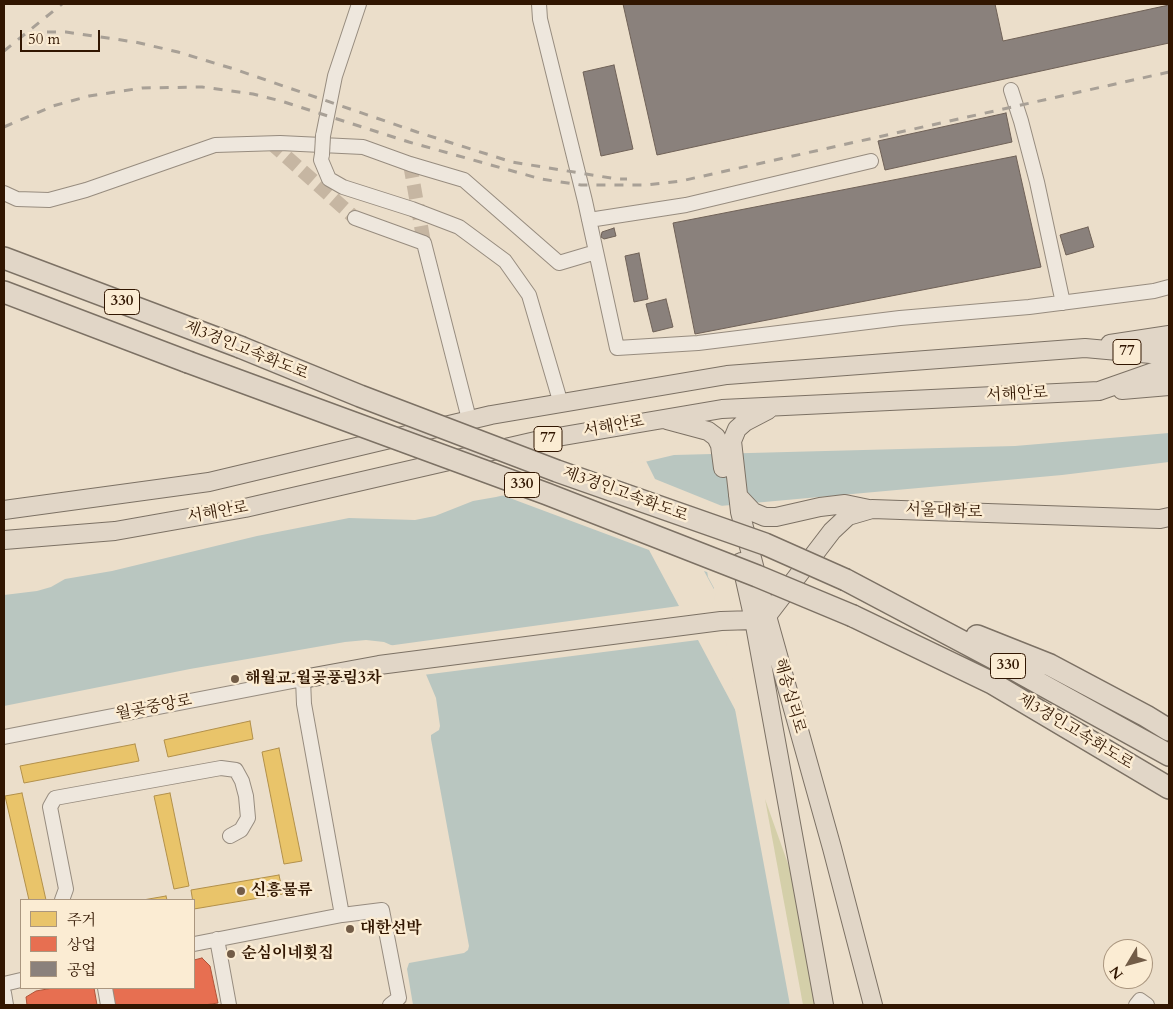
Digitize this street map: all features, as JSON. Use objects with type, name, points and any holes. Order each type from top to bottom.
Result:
[{"type":"highway","name":"제3경인고속화도로","points":[[4,258],[240,347],[360,396],[557,471],[765,544],[846,580],[999,661],[1169,755]]},
{"type":"highway","name":"제3경인고속화도로","points":[[4,292],[547,494],[757,576],[852,616],[992,683],[1169,788]]},
{"type":"highway","points":[[872,594],[1050,665],[1169,730]]},
{"type":"main road","points":[[1084,348],[1169,335]]},
{"type":"main road","name":"서해안로","points":[[4,510],[209,482],[469,419],[727,375],[1084,348],[1150,354],[1169,351]]},
{"type":"main road","name":"서해안로","points":[[4,540],[115,531],[245,508],[540,440],[722,409],[1099,391],[1156,371],[1169,369]]},
{"type":"main road","points":[[1099,391],[1169,386]]},
{"type":"main road","name":"해송십리로","points":[[775,406],[736,429],[732,441],[740,512],[760,618],[824,1005]]},
{"type":"main road","name":"해송십리로","points":[[662,418],[708,431],[716,438],[720,445],[730,514],[760,618],[832,848],[873,1005]]},
{"type":"main road","points":[[738,496],[753,512],[765,517],[776,518],[820,507],[845,504],[872,509]]},
{"type":"main road","name":"서울대학로","points":[[760,618],[832,531],[848,516],[872,509],[1169,518]]},
{"type":"main road","points":[[303,679],[379,665],[721,621],[760,618]]},
{"type":"street","points":[[359,4],[335,76],[323,136],[321,160],[329,179],[344,187],[412,209],[459,227],[505,261],[529,295],[561,404]]},
{"type":"street","points":[[540,4],[540,19],[589,220],[617,348],[698,343],[900,318],[1063,302],[1154,291],[1169,287]]},
{"type":"street","points":[[1011,90],[1022,121],[1063,302]]},
{"type":"street","points":[[4,193],[17,198],[50,200],[86,190],[215,145],[280,143],[363,147],[410,164],[464,180],[559,263],[596,252]]},
{"type":"street","points":[[589,220],[686,205],[872,162]]},
{"type":"street","points":[[355,218],[424,243],[469,419]]},
{"type":"street","points":[[303,679],[304,704],[342,915]]},
{"type":"street","name":"월곶중앙로","points":[[4,737],[303,679]]},
{"type":"street","points":[[62,899],[66,889],[50,807],[55,798],[221,768],[236,770],[242,781],[246,796],[248,818],[241,830],[230,836]]},
{"type":"street","points":[[195,944],[342,915],[382,910],[399,998],[390,1005]]},
{"type":"street","points":[[217,939],[229,1005]]},
{"type":"street","points":[[4,984],[20,980]]},
{"type":"street","points":[[105,989],[108,1005]]},
{"type":"street","points":[[4,993],[6,1005]]},
{"type":"street","points":[[1136,1005],[1140,1000],[1147,1005]]},
{"type":"shaded area","points":[[1169,433],[1169,462],[1062,475],[698,508],[708,577],[714,588],[713,594],[693,610],[688,625],[727,666],[790,1005],[413,1005],[407,969],[409,963],[464,953],[468,950],[469,946],[431,739],[431,735],[439,730],[440,726],[436,698],[425,672],[400,649],[384,642],[366,640],[345,642],[190,669],[4,706],[4,595],[37,591],[51,587],[65,579],[112,571],[257,536],[349,518],[415,520],[435,516],[473,501],[674,455],[1015,446]]},
{"type":"shaded area","points":[[765,799],[793,878],[817,1005],[803,1005]]},
{"type":"pier","points":[[645,459],[655,479],[727,508],[701,510],[710,573],[704,571],[716,593],[709,611],[694,613],[690,625],[693,630],[716,633],[724,637],[739,717],[698,640],[423,675],[410,659],[399,651],[387,646],[679,606],[649,550],[499,494]]},
{"type":"building: 주거","points":[[250,721],[253,739],[168,757],[164,740]]},
{"type":"building: 주거","points":[[135,744],[139,761],[24,783],[20,766]]},
{"type":"building: 주거","points":[[279,748],[302,861],[284,864],[262,752]]},
{"type":"building: 주거","points":[[22,793],[46,899],[29,899],[5,796]]},
{"type":"building: 주거","points":[[170,793],[189,886],[174,889],[154,796]]},
{"type":"building: 주거","points":[[279,875],[283,894],[195,909],[195,899],[192,899],[191,890]]},
{"type":"building: 주거","points":[[166,896],[167,899],[149,899]]},
{"type":"building: 상업","points":[[202,958],[210,966],[218,1003],[204,1005],[112,1005],[109,989],[195,989],[195,960]]},
{"type":"building: 상업","points":[[47,989],[94,989],[97,1005],[27,1005],[26,997],[36,991]]},
{"type":"building: 공업","points":[[623,4],[995,4],[1003,41],[1169,5],[1169,43],[657,155]]},
{"type":"building: 공업","points":[[614,65],[633,149],[601,156],[583,72]]},
{"type":"building: 공업","points":[[1006,113],[1012,142],[885,170],[878,141]]},
{"type":"building: 공업","points":[[1016,156],[1041,267],[695,334],[673,223]]},
{"type":"building: 공업","points":[[1088,227],[1094,247],[1066,255],[1060,235]]},
{"type":"building: 공업","points":[[614,228],[616,236],[604,239],[601,237],[602,232]]},
{"type":"building: 공업","points":[[639,253],[648,299],[634,302],[625,256]]},
{"type":"building: 공업","points":[[666,299],[673,327],[653,332],[646,304]]},
{"type":"tunnel","points":[[271,143],[355,218]]},
{"type":"tunnel","points":[[410,164],[424,243]]},
{"type":"railway","points":[[4,51],[62,4]]},
{"type":"railway","points":[[47,32],[66,32],[135,42],[178,52],[512,162],[627,179]]},
{"type":"railway","points":[[4,127],[53,106],[89,96],[142,88],[202,87],[253,94],[281,101],[409,142],[541,179],[581,185],[646,185],[681,181],[1169,72]]},
{"type":"place","name":"해월교.월곶풍림3차","points":[[235,679]]},
{"type":"place","name":"신흥물류","points":[[241,891]]},
{"type":"place","name":"대한선박","points":[[350,929]]},
{"type":"place","name":"순심이네횟집","points":[[231,954]]}]
